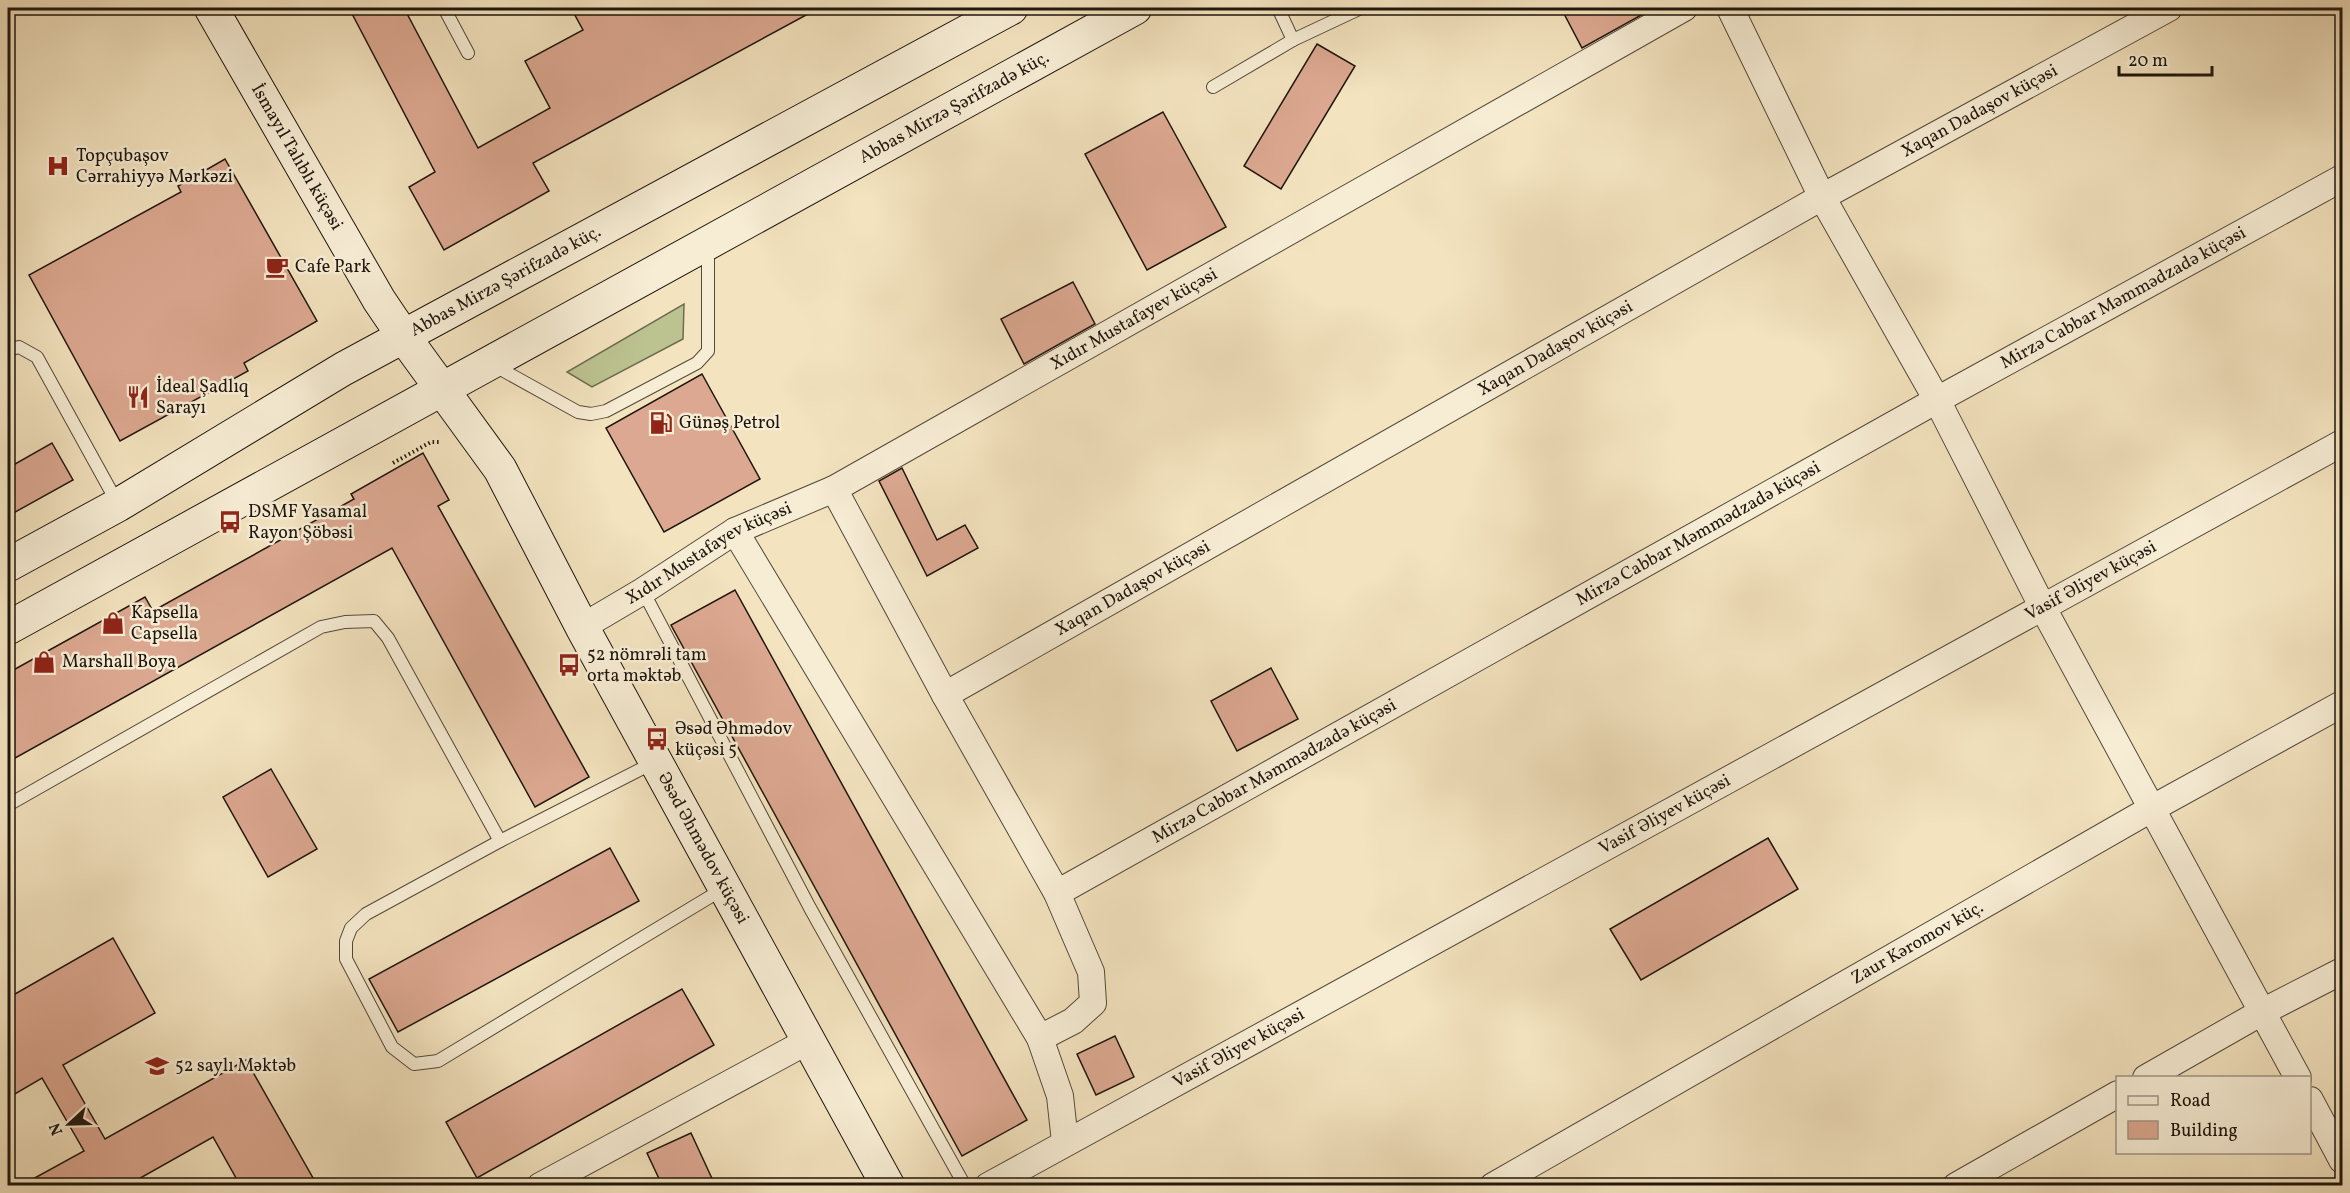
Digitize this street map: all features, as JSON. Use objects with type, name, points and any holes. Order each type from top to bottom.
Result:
[{"type":"main road","name":"İsmayıl Talıblı küçəsi","points":[[211,8],[380,300],[442,391]]},
{"type":"main road","name":"Abbas Mirzə Şərifzadə küç.","points":[[8,565],[118,505],[343,369],[1011,8]]},
{"type":"main road","name":"Abbas Mirzə Şərifzadə küç.","points":[[442,391],[1124,10]]},
{"type":"main road","name":"Əsəd Əhmədov küçəsi","points":[[442,391],[500,469],[582,627],[888,1185]]},
{"type":"main road","points":[[8,628],[442,391]]},
{"type":"street","name":"Xıdır Mustafayev küçəsi","points":[[582,627],[643,591],[735,531],[834,489],[1684,8]]},
{"type":"street","points":[[1730,8],[1822,197],[1937,400],[2043,608],[2297,1076]]},
{"type":"street","name":"Xaqan Dadaşov küçəsi","points":[[945,695],[1822,197],[2169,8]]},
{"type":"street","name":"Mirzə Cabbar Məmmədzadə küçəsi","points":[[1057,893],[1937,400],[2343,178]]},
{"type":"street","name":"Vasif Əliyev küçəsi","points":[[988,1185],[2343,443]]},
{"type":"street","points":[[834,489],[945,695],[1057,893],[1091,972],[1093,1002],[1073,1021],[1040,1038]]},
{"type":"street","points":[[735,531],[1040,1038],[1060,1096],[1065,1142]]},
{"type":"street","name":"Zaur Kəromov küç.","points":[[1493,1185],[2151,809],[2343,704]]},
{"type":"street","points":[[2148,1076],[2262,1012],[2343,971]]},
{"type":"street","points":[[540,1185],[807,1041]]},
{"type":"street","points":[[1956,1185],[2116,1095]]},
{"type":"street","points":[[2311,1102],[2343,1160]]},
{"type":"lane","points":[[444,8],[468,52]]},
{"type":"lane","points":[[1278,8],[1293,40]]},
{"type":"lane","points":[[1214,87],[1293,40],[1361,8]]},
{"type":"lane","points":[[491,364],[578,412],[591,414],[606,411],[697,363],[708,351],[708,243]]},
{"type":"lane","points":[[8,350],[19,348],[37,357],[118,505]]},
{"type":"lane","points":[[643,591],[810,908],[965,1185]]},
{"type":"lane","points":[[8,805],[321,627],[345,622],[374,621],[388,638],[500,841]]},
{"type":"lane","points":[[656,761],[500,841],[366,914],[351,928],[346,941],[346,959],[392,1047],[414,1064],[438,1061],[724,888]]},
{"type":"path","points":[[393,462],[431,442],[445,443]]},
{"type":"green space","points":[[684,304],[683,339],[592,387],[567,372]]},
{"type":"building","points":[[349,8],[404,8],[478,148],[550,108],[525,61],[583,30],[571,8],[819,8],[533,163],[549,191],[444,250],[409,187],[435,172]]},
{"type":"building","points":[[1561,8],[1654,8],[1582,48]]},
{"type":"building","points":[[1317,44],[1355,66],[1281,189],[1244,166]]},
{"type":"building","points":[[1163,112],[1226,227],[1147,270],[1085,154]]},
{"type":"building","points":[[225,159],[317,321],[244,363],[248,371],[120,441],[29,275],[181,192],[178,186]]},
{"type":"building","points":[[1073,282],[1095,324],[1024,364],[1001,319]]},
{"type":"building","points":[[702,374],[760,479],[664,532],[606,428]]},
{"type":"building","points":[[52,443],[73,480],[8,516],[8,468]]},
{"type":"building","points":[[423,453],[449,500],[438,506],[589,777],[535,807],[392,548],[8,762],[8,673],[145,597],[153,611],[354,499],[351,494]]},
{"type":"building","points":[[902,468],[937,540],[965,525],[978,548],[927,576],[879,481]]},
{"type":"building","points":[[735,590],[1027,1120],[962,1156],[671,625]]},
{"type":"building","points":[[1271,668],[1298,719],[1237,751],[1211,701]]},
{"type":"building","points":[[271,769],[317,849],[268,877],[223,797]]},
{"type":"building","points":[[1768,838],[1798,889],[1641,980],[1610,929]]},
{"type":"building","points":[[610,848],[639,901],[398,1032],[369,979]]},
{"type":"building","points":[[113,938],[155,1013],[63,1065],[105,1139],[246,1060],[317,1185],[240,1185],[213,1137],[128,1185],[22,1185],[84,1151],[42,1078],[8,1098],[8,998]]},
{"type":"building","points":[[682,989],[714,1045],[477,1178],[446,1122]]},
{"type":"building","points":[[1115,1036],[1134,1077],[1096,1095],[1077,1054]]},
{"type":"building","points":[[691,1133],[715,1185],[662,1185],[647,1153]]},
{"type":"place","name":"Topçubaşov Cərrahiyyə Mərkəzi","points":[[58,166]]},
{"type":"place","name":"Cafe Park","points":[[277,267]]},
{"type":"place","name":"İdeal Şadlıq Sarayı","points":[[138,397]]},
{"type":"place","name":"Günəş Petrol","points":[[661,423]]},
{"type":"place","name":"DSMF Yasamal Rayon Şöbəsi","points":[[230,522]]},
{"type":"place","name":"Kapsella Capsella","points":[[113,623]]},
{"type":"place","name":"Marshall Boya","points":[[44,662]]},
{"type":"place","name":"52 nömrəli tam orta məktəb","points":[[569,665]]},
{"type":"place","name":"Əsəd Əhmədov küçəsi 5","points":[[657,739]]},
{"type":"place","name":"52 saylı Məktəb","points":[[157,1066]]}]
